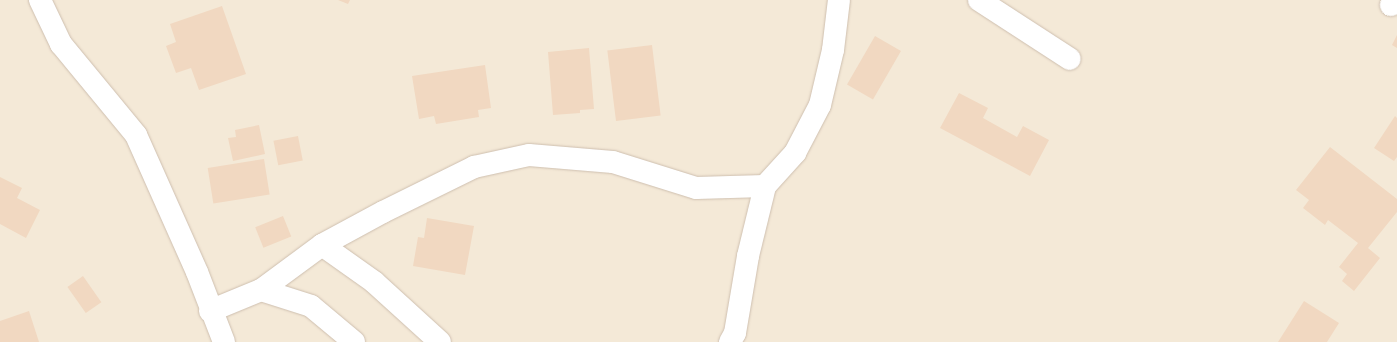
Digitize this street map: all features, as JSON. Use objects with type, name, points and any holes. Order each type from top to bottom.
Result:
[{"type":"street","points":[[40,0],[61,44],[136,135],[197,272],[210,311],[224,342]]},
{"type":"street","points":[[730,342],[735,333],[748,256],[765,186],[795,153],[820,106],[833,50],[839,0]]},
{"type":"street","points":[[979,0],[1070,59]]},
{"type":"street","points":[[210,311],[262,290],[322,245],[474,167],[529,155],[613,162],[696,188],[765,186]]},
{"type":"street","points":[[322,245],[374,282],[440,342]]},
{"type":"street","points":[[262,290],[311,306],[354,342]]},
{"type":"shaded area","points":[[0,0],[1397,0],[1397,342],[0,342]]},
{"type":"building","points":[[338,0],[350,0],[348,4]]},
{"type":"building","points":[[222,6],[246,74],[199,90],[191,68],[176,73],[166,46],[176,42],[170,24]]},
{"type":"building","points":[[1397,35],[1397,48],[1392,45]]},
{"type":"building","points":[[875,36],[901,51],[873,99],[847,84]]},
{"type":"building","points":[[652,45],[661,115],[616,121],[607,50]]},
{"type":"building","points":[[589,48],[594,109],[580,110],[580,113],[553,115],[548,52]]},
{"type":"building","points":[[485,65],[491,108],[478,110],[479,117],[436,124],[434,116],[419,119],[412,76]]},
{"type":"building","points":[[959,93],[988,108],[983,118],[1017,137],[1023,126],[1049,140],[1030,176],[940,128]]},
{"type":"building","points":[[1395,116],[1397,118],[1397,157],[1394,161],[1374,148]]},
{"type":"building","points":[[259,125],[265,154],[233,161],[228,138],[236,137],[235,130]]},
{"type":"building","points":[[298,136],[303,161],[278,165],[273,141]]},
{"type":"building","points":[[1330,147],[1397,199],[1397,212],[1368,248],[1380,258],[1354,291],[1342,281],[1347,274],[1339,267],[1358,243],[1328,220],[1325,225],[1303,208],[1309,200],[1296,190]]},
{"type":"building","points":[[264,159],[270,195],[213,203],[208,168]]},
{"type":"building","points":[[0,177],[22,188],[17,198],[40,210],[26,238],[0,224]]},
{"type":"building","points":[[283,216],[291,236],[263,248],[255,227]]},
{"type":"building","points":[[427,218],[474,226],[465,275],[413,266],[418,237],[424,238]]},
{"type":"building","points":[[83,276],[101,302],[86,313],[67,287]]},
{"type":"building","points":[[1304,301],[1339,323],[1327,342],[1278,342]]},
{"type":"building","points":[[29,311],[39,342],[0,342],[0,321]]}]
